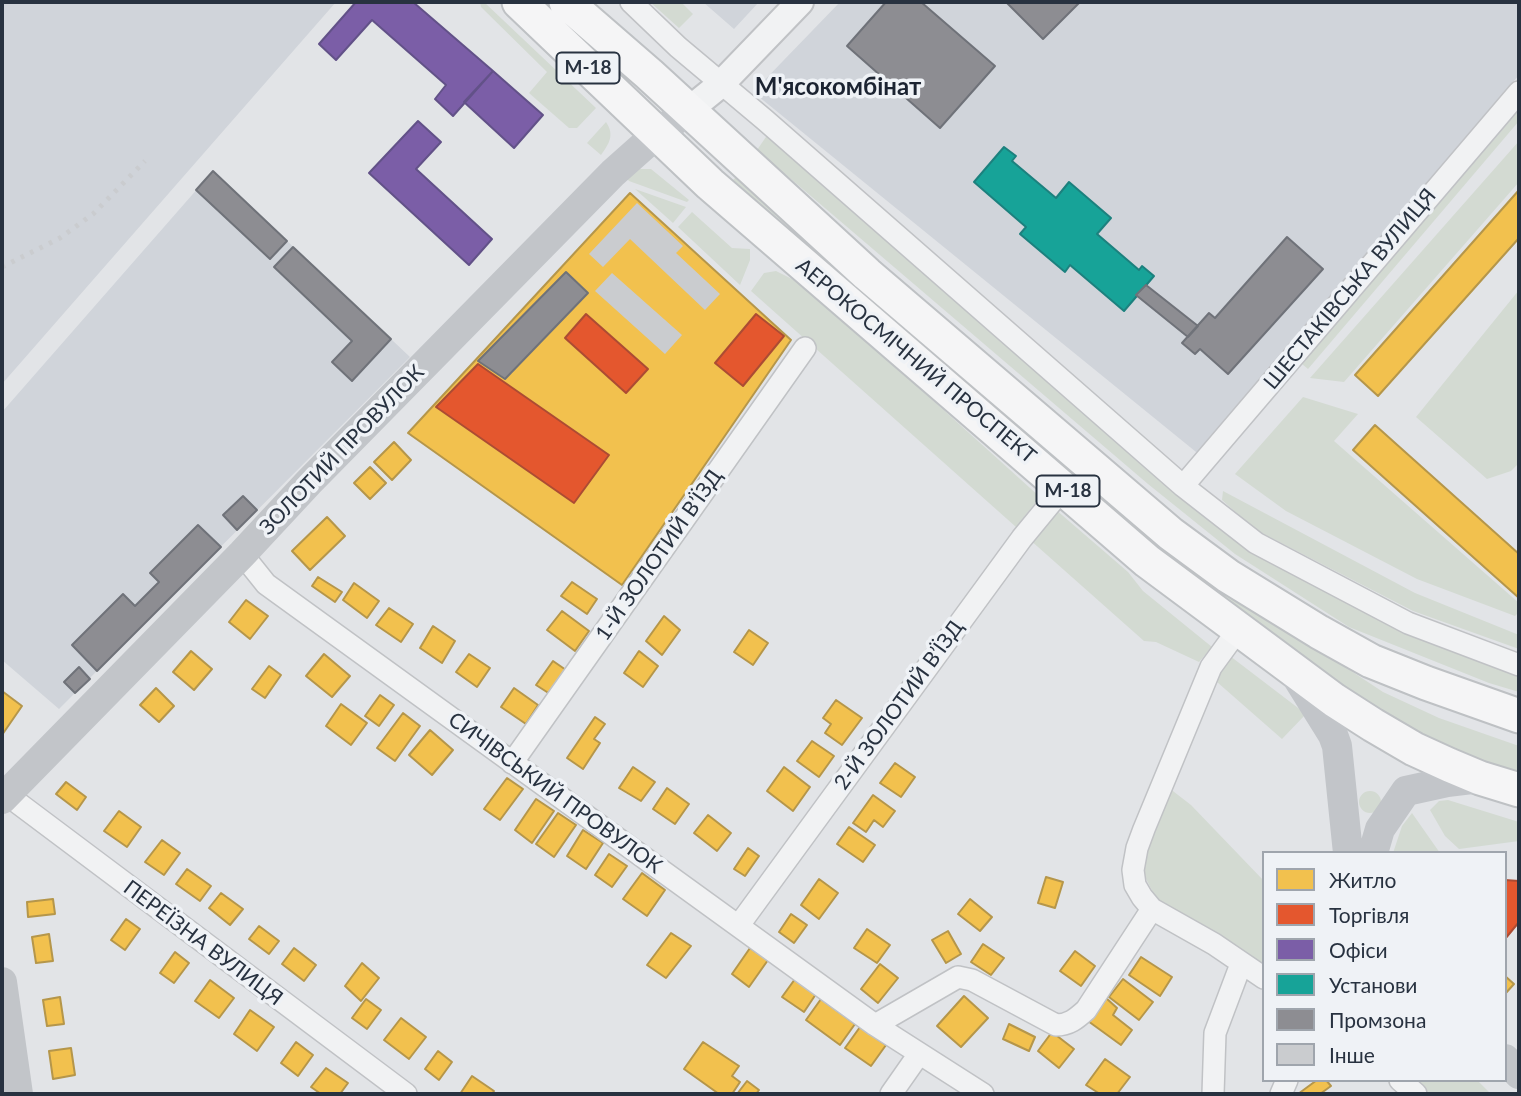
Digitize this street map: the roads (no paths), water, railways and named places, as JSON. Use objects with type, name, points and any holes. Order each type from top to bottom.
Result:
[{"type":"main road","name":"АЕРОКОСМІЧНИЙ ПРОСПЕКТ","points":[[519,2],[710,184],[1147,561],[1334,701],[1414,749],[1480,778],[1519,790]]},
{"type":"main road","name":"АЕРОКОСМІЧНИЙ ПРОСПЕКТ","points":[[566,2],[689,110],[867,274],[1171,534],[1228,576],[1371,661],[1519,716]]},
{"type":"main road","name":"ЗОЛОТИЙ ПРОВУЛОК","points":[[3,795],[605,181],[658,133],[689,110]]},
{"type":"main road","points":[[1291,668],[1312,699],[1337,746],[1348,851]]},
{"type":"main road","points":[[1374,851],[1380,829],[1406,791],[1480,778]]},
{"type":"main road","points":[[2,982],[18,1094]]},
{"type":"main road","points":[[1507,1061],[1519,1074]]},
{"type":"street","points":[[631,2],[721,84],[775,128],[1183,486],[1256,542],[1408,624],[1519,665]]},
{"type":"street","points":[[689,110],[721,84],[800,2]]},
{"type":"street","name":"ШЕСТАКІВСЬКА ВУЛИЦЯ","points":[[1183,486],[1519,92]]},
{"type":"street","name":"1-Й ЗОЛОТИЙ В’ЇЗД","points":[[512,763],[805,348]]},
{"type":"street","name":"2-Й ЗОЛОТИЙ В’ЇЗД","points":[[739,925],[1021,538],[1064,487]]},
{"type":"street","name":"СИЧІВСЬКИЙ ПРОВУЛОК","points":[[242,554],[266,584],[876,1025],[983,1094]]},
{"type":"street","points":[[1238,630],[1210,667],[1137,848],[1133,870],[1135,885],[1152,909],[1203,937],[1262,977]]},
{"type":"street","name":"ПЕРЕЇЗНА ВУЛИЦЯ","points":[[3,795],[406,1094]]},
{"type":"street","points":[[876,1025],[958,977],[972,980],[1056,1025],[1075,1020],[1086,1010],[1152,909]]},
{"type":"street","points":[[1213,1094],[1215,1033],[1241,964]]},
{"type":"street","points":[[891,1094],[919,1054]]},
{"type":"street","points":[[1402,1082],[1416,1094]]},
{"type":"railway","points":[[2,267],[60,238],[93,214],[145,161]]},
{"type":"district","name":"М'ясокомбінат","points":[[838,87]]}]
